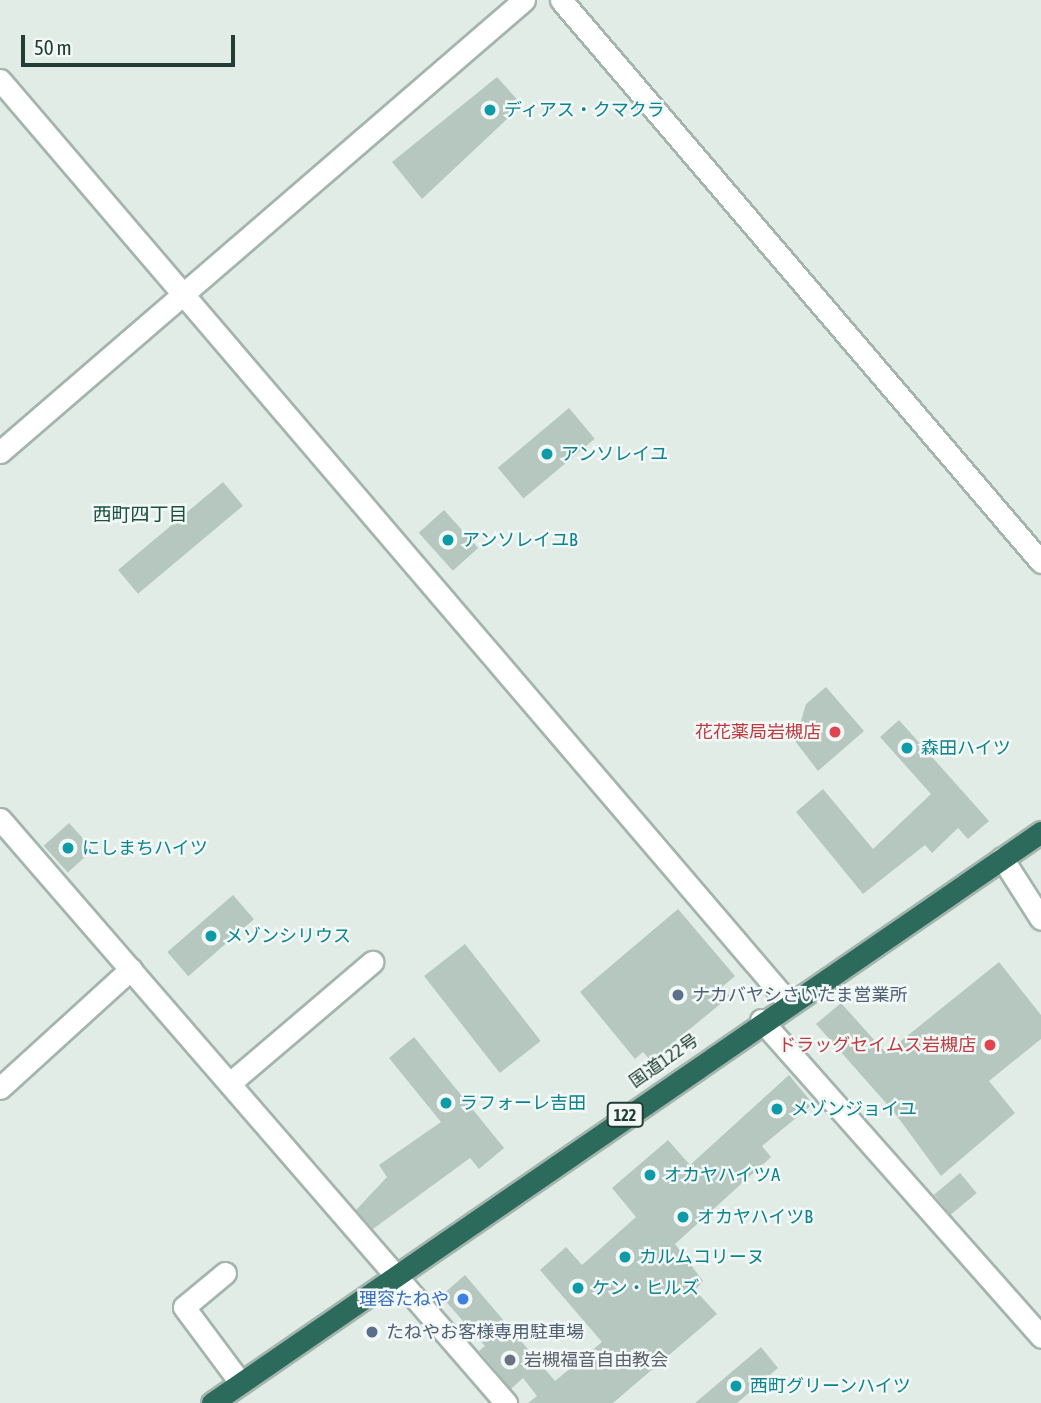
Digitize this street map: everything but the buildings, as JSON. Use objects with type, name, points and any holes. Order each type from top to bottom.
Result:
[{"type":"highway","name":"国道122号","points":[[212,1403],[761,1020],[1041,832]]},
{"type":"street","points":[[0,452],[524,0]]},
{"type":"street","points":[[561,0],[1041,562]]},
{"type":"street","points":[[0,80],[788,1002]]},
{"type":"street","points":[[0,819],[506,1403]]},
{"type":"street","points":[[1002,858],[1041,919]]},
{"type":"street","points":[[230,1083],[372,962]]},
{"type":"street","points":[[0,1088],[131,969]]},
{"type":"street","points":[[761,1020],[1041,1337]]},
{"type":"street","points":[[225,1273],[184,1307],[240,1382]]},
{"type":"place","name":"ディアス・クマクラ","points":[[490,110]]},
{"type":"place","name":"アンソレイユ","points":[[547,454]]},
{"type":"place","name":"アンソレイユB","points":[[448,540]]},
{"type":"place","name":"花花薬局岩槻店","points":[[835,732]]},
{"type":"place","name":"森田ハイツ","points":[[907,748]]},
{"type":"place","name":"にしまちハイツ","points":[[68,848]]},
{"type":"place","name":"メゾンシリウス","points":[[211,936]]},
{"type":"place","name":"ナカバヤシさいたま営業所","points":[[678,995]]},
{"type":"place","name":"ドラッグセイムス岩槻店","points":[[990,1045]]},
{"type":"place","name":"ラフォーレ吉田","points":[[446,1103]]},
{"type":"place","name":"メゾンジョイユ","points":[[777,1109]]},
{"type":"place","name":"オカヤハイツA","points":[[650,1175]]},
{"type":"place","name":"オカヤハイツB","points":[[683,1217]]},
{"type":"place","name":"カルムコリーヌ","points":[[625,1257]]},
{"type":"place","name":"ケン・ヒルズ","points":[[578,1288]]},
{"type":"place","name":"理容たねや","points":[[463,1299]]},
{"type":"place","name":"たねやお客様専用駐車場","points":[[372,1332]]},
{"type":"place","name":"岩槻福音自由教会","points":[[510,1360]]},
{"type":"place","name":"西町グリーンハイツ","points":[[736,1386]]},
{"type":"district","name":"西町四丁目","points":[[140,515]]}]
